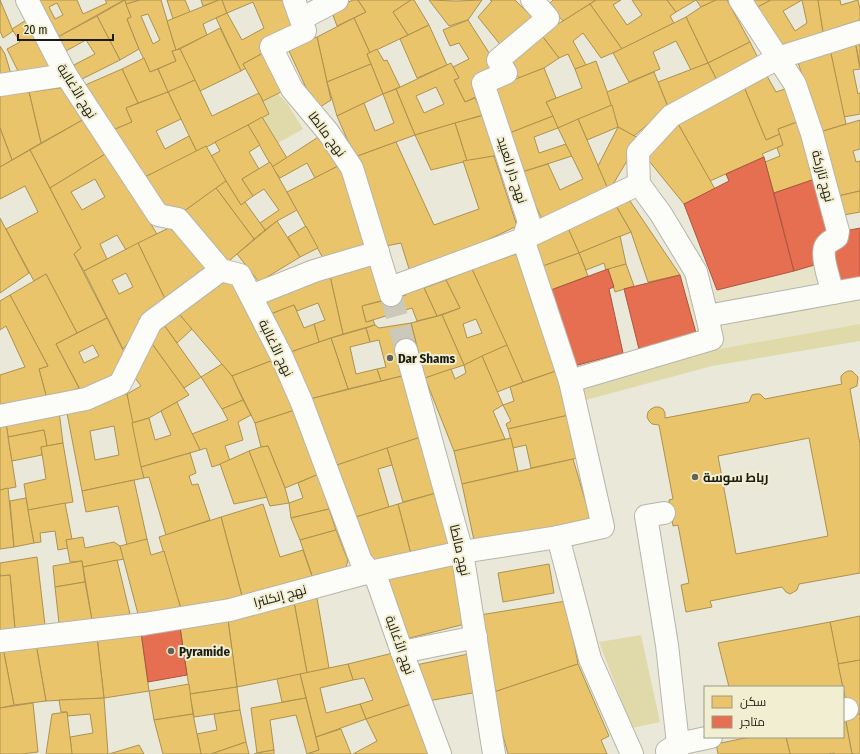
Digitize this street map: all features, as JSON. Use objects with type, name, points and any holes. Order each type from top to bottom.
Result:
[{"type":"street","name":"نهج الأغالبة","points":[[27,0],[66,75],[158,215],[178,219],[221,270],[240,275],[281,355],[302,403],[360,561],[377,580],[440,754]]},
{"type":"street","points":[[298,9],[337,0]]},
{"type":"street","name":"نهج دار العبيد","points":[[523,239],[528,222],[483,83],[506,73],[498,60],[548,18],[532,0]]},
{"type":"street","points":[[740,0],[778,58]]},
{"type":"street","name":"نهج مالطا","points":[[298,9],[305,31],[271,47],[292,89],[328,132],[352,168],[390,291],[523,239]]},
{"type":"street","points":[[639,184],[523,239],[570,381],[712,339],[696,272],[661,214],[639,184],[638,152],[671,116],[778,58],[860,32]]},
{"type":"street","name":"نهج تازركة","points":[[778,58],[795,84],[812,134],[838,231],[837,237],[828,243],[824,248],[824,257],[833,293]]},
{"type":"street","points":[[0,85],[66,75]]},
{"type":"street","points":[[251,296],[314,271],[378,252]]},
{"type":"street","points":[[0,416],[86,399],[120,384],[151,322],[221,270]]},
{"type":"street","points":[[707,316],[860,288]]},
{"type":"street","name":"نهج مالطا","points":[[406,350],[462,552],[494,754]]},
{"type":"street","name":"نهج إنكلترا","points":[[0,641],[144,624],[230,610],[370,572],[462,552],[558,537],[603,526],[570,381]]},
{"type":"street","points":[[664,513],[646,516],[667,645],[673,751],[708,738]]},
{"type":"street","points":[[558,537],[590,659],[632,754]]},
{"type":"street","points":[[402,652],[476,637]]},
{"type":"shaded area","points":[[278,94],[287,103],[303,129],[278,143],[262,117],[269,113],[263,101]]},
{"type":"shaded area","points":[[818,264],[860,277],[860,324],[708,351],[583,388],[574,366],[695,333],[686,297]]},
{"type":"shaded area","points":[[860,324],[860,341],[712,366],[586,400],[583,388],[708,351]]},
{"type":"shaded area","points":[[641,635],[660,722],[632,728],[599,642]]},
{"type":"building: سكن","points":[[0,0],[13,31],[3,38],[0,31]]},
{"type":"building: سكن","points":[[34,0],[77,0],[83,14],[107,3],[105,0],[124,0],[56,38]],"holes":[[[57,3],[63,15],[55,19],[49,7]]]},
{"type":"building: سكن","points":[[125,0],[131,17],[127,19],[139,49],[120,60],[97,16]]},
{"type":"building: سكن","points":[[125,0],[140,0],[126,4]]},
{"type":"building: سكن","points":[[140,0],[161,0],[176,50],[172,51],[176,61],[150,72],[127,19],[131,17],[126,4]],"holes":[[[148,14],[160,40],[153,44],[141,16]]]},
{"type":"building: سكن","points":[[167,0],[185,0],[190,12],[173,19]]},
{"type":"building: سكن","points":[[201,0],[219,0],[203,6]]},
{"type":"building: سكن","points":[[222,0],[227,13],[203,24],[207,35],[176,50],[167,21]]},
{"type":"building: سكن","points":[[222,0],[289,0],[300,30],[243,64],[246,68],[241,71],[216,18],[227,13]],"holes":[[[253,2],[264,28],[242,40],[227,13]]]},
{"type":"building: سكن","points":[[353,0],[358,0],[366,12],[337,26],[331,10]]},
{"type":"building: سكن","points":[[358,0],[411,0],[393,12],[408,35],[370,53],[354,18],[366,12]]},
{"type":"building: سكن","points":[[411,0],[414,0],[429,25],[408,35],[393,12]]},
{"type":"building: سكن","points":[[429,0],[482,0],[468,20],[449,26]]},
{"type":"building: سكن","points":[[490,0],[515,0],[536,21],[503,48],[478,17],[492,1]]},
{"type":"building: سكن","points":[[553,0],[596,0],[563,21],[548,5]]},
{"type":"building: سكن","points":[[596,0],[621,0],[613,5],[627,25],[642,15],[632,0],[667,0],[676,12],[670,16],[674,23],[622,49],[590,4]]},
{"type":"building: سكن","points":[[667,0],[696,0],[676,12]]},
{"type":"building: سكن","points":[[696,0],[716,0],[701,7]]},
{"type":"building: سكن","points":[[716,0],[727,0],[750,42],[708,63],[686,17],[701,7]]},
{"type":"building: سكن","points":[[752,0],[771,0],[758,7]]},
{"type":"building: سكن","points":[[771,0],[802,0],[818,0],[823,32],[778,49],[758,7]],"holes":[[[802,0],[807,23],[795,31],[783,11]]]},
{"type":"building: سكن","points":[[818,0],[840,0],[841,5],[858,0],[860,20],[823,32]]},
{"type":"building: سكن","points":[[590,4],[622,49],[601,58],[583,33],[573,41],[586,65],[575,69],[568,54],[559,58],[540,33]]},
{"type":"building: سكن","points":[[97,16],[120,60],[80,80],[72,66],[95,54],[86,40],[64,52],[56,38]]},
{"type":"building: سكن","points":[[686,17],[708,63],[691,70],[676,41],[653,52],[660,69],[629,82],[613,53]]},
{"type":"building: سكن","points":[[354,18],[370,53],[367,54],[371,64],[327,82],[317,37]]},
{"type":"building: سكن","points":[[28,19],[55,68],[21,77],[7,49],[20,42],[12,29]]},
{"type":"building: سكن","points":[[468,20],[500,70],[482,94],[465,102],[454,80],[459,78],[453,67],[469,59],[459,43],[450,46],[443,30]]},
{"type":"building: سكن","points":[[429,25],[447,65],[417,78],[400,39]]},
{"type":"building: سكن","points":[[220,28],[241,71],[200,91],[180,49]]},
{"type":"building: سكن","points":[[540,33],[559,58],[544,68],[519,78],[505,61]]},
{"type":"building: سكن","points":[[317,37],[331,100],[317,109],[288,49]]},
{"type":"building: سكن","points":[[860,39],[860,66],[855,41]]},
{"type":"building: سكن","points":[[855,41],[860,69],[853,70],[858,94],[860,93],[860,114],[844,117],[830,49]]},
{"type":"building: سكن","points":[[750,42],[760,62],[719,84],[708,63]]},
{"type":"building: سكن","points":[[0,46],[5,54],[11,74],[0,77]]},
{"type":"building: سكن","points":[[180,49],[195,80],[168,92],[158,69],[176,61],[172,51]]},
{"type":"building: سكن","points":[[377,49],[384,61],[387,60],[400,87],[383,94],[367,54]]},
{"type":"building: سكن","points":[[830,49],[846,124],[820,132],[797,59]]},
{"type":"building: سكن","points":[[265,52],[285,90],[263,101],[243,64]]},
{"type":"building: سكن","points":[[144,58],[150,72],[158,69],[168,92],[138,103],[122,69]]},
{"type":"building: سكن","points":[[596,61],[612,105],[558,128],[546,102],[582,88],[575,69]]},
{"type":"building: سكن","points":[[451,63],[459,78],[454,80],[465,102],[475,98],[483,115],[415,135],[396,89]],"holes":[[[436,87],[444,104],[424,113],[416,96]]]},
{"type":"building: سكن","points":[[708,63],[719,84],[668,107],[658,82]]},
{"type":"building: سكن","points":[[371,64],[383,94],[337,116],[327,82]]},
{"type":"building: سكن","points":[[544,68],[556,98],[546,102],[553,116],[507,134],[493,88]]},
{"type":"building: سكن","points":[[122,69],[138,103],[126,108],[132,122],[113,130],[83,86]]},
{"type":"building: سكن","points":[[654,72],[668,107],[634,136],[618,127],[607,92]]},
{"type":"building: سكن","points":[[767,76],[776,92],[788,88],[800,121],[778,129],[780,134],[766,140],[744,87]]},
{"type":"building: سكن","points":[[195,80],[212,116],[259,93],[269,114],[197,152],[168,92]]},
{"type":"building: سكن","points":[[67,87],[86,118],[41,143],[29,92]]},
{"type":"building: سكن","points":[[744,87],[766,140],[780,134],[783,145],[762,154],[764,157],[710,181],[677,122]]},
{"type":"building: سكن","points":[[396,89],[415,135],[355,157],[337,116],[364,103],[375,131],[394,123],[383,94]]},
{"type":"building: سكن","points":[[29,92],[41,143],[12,160],[0,128],[0,95]]},
{"type":"building: سكن","points":[[168,92],[181,119],[156,131],[165,149],[189,136],[197,152],[145,177],[113,130],[132,122],[126,108]]},
{"type":"building: سكن","points":[[612,105],[618,127],[587,140],[578,119]]},
{"type":"building: سكن","points":[[488,114],[500,154],[467,161],[455,123]]},
{"type":"building: سكن","points":[[553,116],[558,128],[534,137],[539,153],[566,144],[572,156],[519,173],[507,134]]},
{"type":"building: سكن","points":[[262,117],[287,158],[272,167],[248,125]]},
{"type":"building: سكن","points":[[86,118],[107,153],[50,188],[30,150]]},
{"type":"building: سكن","points":[[578,119],[609,191],[542,219],[519,173],[548,164],[560,190],[583,179],[558,128]]},
{"type":"building: سكن","points":[[860,120],[860,149],[853,151],[856,162],[860,161],[860,191],[838,196],[820,132]]},
{"type":"building: سكن","points":[[800,121],[818,178],[774,193],[765,162],[780,156],[777,148],[783,145],[778,129]]},
{"type":"building: سكن","points":[[677,122],[715,189],[684,204],[645,156]]},
{"type":"building: سكن","points":[[455,123],[467,161],[431,170],[415,135]]},
{"type":"building: سكن","points":[[248,125],[260,145],[249,152],[259,169],[242,179],[253,196],[241,205],[211,156],[220,151],[215,142]]},
{"type":"building: سكن","points":[[618,127],[640,139],[609,191],[598,166]]},
{"type":"building: سكن","points":[[0,128],[12,160],[0,167]]},
{"type":"building: سكن","points":[[323,134],[340,165],[315,178],[307,163],[280,178],[272,167]]},
{"type":"building: سكن","points":[[396,142],[434,225],[479,209],[463,161],[494,156],[517,226],[460,253],[410,272],[401,243],[386,246],[355,157]]},
{"type":"building: سكن","points":[[206,146],[226,181],[183,212],[163,207],[145,177]]},
{"type":"building: سكن","points":[[30,150],[81,248],[74,254],[107,318],[77,333],[46,274],[34,281],[6,229],[38,212],[25,186],[0,199],[0,167]]},
{"type":"building: سكن","points":[[107,153],[157,234],[126,250],[117,235],[100,244],[107,259],[84,271],[74,254],[81,248],[50,188]],"holes":[[[95,179],[105,197],[82,210],[71,192]]]},
{"type":"building: سكن","points":[[270,162],[297,210],[277,221],[265,230],[260,223],[279,210],[264,189],[253,196],[242,179]]},
{"type":"building: سكن","points":[[340,165],[371,244],[325,262],[287,192]]},
{"type":"building: سكن","points":[[226,181],[241,205],[245,202],[265,230],[254,239],[216,188]]},
{"type":"building: سكن","points":[[216,188],[254,239],[229,261],[222,260],[183,212]]},
{"type":"building: سكن","points":[[860,191],[860,212],[844,215],[838,196]]},
{"type":"building: سكن","points":[[628,198],[680,275],[648,282],[631,232],[615,204]]},
{"type":"building: سكن","points":[[615,204],[631,232],[579,253],[567,226]]},
{"type":"building: سكن","points":[[0,218],[29,273],[0,293]]},
{"type":"building: سكن","points":[[277,221],[300,257],[259,282],[237,254]]},
{"type":"building: سكن","points":[[173,226],[209,270],[166,301],[138,243]]},
{"type":"building: سكن","points":[[306,226],[318,248],[300,257],[288,237]]},
{"type":"building: سكن","points":[[567,226],[579,253],[543,266],[532,239]]},
{"type":"building: سكن","points":[[620,236],[626,264],[606,270],[604,263],[586,270],[579,253]]},
{"type":"building: سكن","points":[[138,243],[166,301],[139,319],[143,326],[123,349],[84,271]],"holes":[[[126,273],[133,287],[119,294],[112,280]]]},
{"type":"building: سكن","points":[[522,252],[559,370],[523,382],[472,269]]},
{"type":"building: سكن","points":[[579,253],[588,276],[551,290],[543,266]]},
{"type":"building: سكن","points":[[374,264],[384,300],[362,306],[366,322],[373,320],[375,325],[343,334],[330,276]]},
{"type":"building: سكن","points":[[626,264],[634,286],[615,292],[608,269]]},
{"type":"building: سكن","points":[[472,269],[507,345],[464,365],[442,315],[460,308],[446,280]],"holes":[[[476,319],[482,333],[467,338],[463,324]]]},
{"type":"building: سكن","points":[[46,274],[77,333],[56,344],[79,388],[47,399],[39,369],[48,366],[10,295]]},
{"type":"building: سكن","points":[[330,276],[343,334],[319,342],[314,324],[325,320],[318,303],[297,311],[294,305],[268,315],[261,301]]},
{"type":"building: سكن","points":[[446,280],[460,308],[437,316],[424,288]]},
{"type":"building: سكن","points":[[222,282],[233,282],[276,359],[232,376],[179,314]]},
{"type":"building: سكن","points":[[421,285],[424,288],[437,316],[417,321],[412,308],[366,322],[362,306],[406,295],[406,290]]},
{"type":"building: سكن","points":[[10,295],[48,366],[39,369],[47,399],[0,409],[0,375],[25,367],[6,326],[0,330],[0,301]]},
{"type":"building: سكن","points":[[294,305],[304,328],[314,324],[319,342],[288,353],[268,315]]},
{"type":"building: سكن","points":[[179,314],[192,329],[177,343],[164,325]]},
{"type":"building: سكن","points":[[442,315],[464,365],[425,378],[411,323]]},
{"type":"building: سكن","points":[[107,318],[127,358],[114,377],[82,393],[56,344]],"holes":[[[93,345],[99,356],[84,363],[79,352]]]},
{"type":"building: سكن","name":"Dar Shams","points":[[411,323],[416,343],[395,348],[402,376],[381,381],[377,369],[386,367],[379,340],[370,342],[366,328],[375,325],[379,328]]},
{"type":"building: سكن","points":[[164,325],[201,377],[184,388],[150,341]]},
{"type":"building: سكن","points":[[366,328],[370,342],[350,347],[356,374],[377,369],[381,381],[348,389],[331,338]]},
{"type":"building: سكن","points":[[331,338],[348,389],[310,399],[288,353]]},
{"type":"building: سكن","points":[[150,341],[189,395],[149,418],[132,423],[127,394],[141,386],[133,375]]},
{"type":"building: سكن","points":[[507,345],[523,382],[497,392],[482,356]]},
{"type":"building: سكن","points":[[482,356],[503,405],[493,411],[505,439],[454,451],[425,378],[451,369],[455,379],[466,373],[464,365]]},
{"type":"building: سكن","points":[[276,359],[295,410],[255,423],[232,376]]},
{"type":"building: سكن","points":[[222,364],[232,376],[243,400],[222,409],[201,377]]},
{"type":"building: سكن","points":[[559,370],[569,415],[508,429],[506,424],[511,421],[503,405],[514,401],[510,387]]},
{"type":"building: سكن","name":"رباط سوسة","points":[[852,371],[858,377],[857,386],[850,389],[860,444],[860,573],[799,584],[797,590],[790,594],[782,587],[710,601],[712,607],[686,612],[681,585],[689,583],[678,525],[673,526],[669,500],[673,499],[659,425],[652,424],[649,421],[647,417],[648,412],[655,407],[659,407],[663,409],[665,418],[749,402],[752,395],[756,394],[760,394],[765,399],[842,384],[841,376],[844,373]],"holes":[[[809,438],[828,536],[736,554],[718,456]]]},
{"type":"building: سكن","points":[[402,376],[421,437],[337,465],[310,399]]},
{"type":"building: سكن","points":[[127,394],[144,478],[82,491],[66,408]],"holes":[[[114,426],[119,455],[95,460],[90,431]]]},
{"type":"building: سكن","points":[[243,400],[251,415],[238,422],[243,440],[225,446],[230,461],[212,467],[206,448],[200,450],[192,434],[228,420],[222,409]]},
{"type":"building: سكن","points":[[177,402],[200,450],[141,467],[132,423],[149,418],[155,440],[171,435],[161,411]]},
{"type":"building: سكن","points":[[295,410],[319,474],[285,488],[268,446],[261,447],[255,423]]},
{"type":"building: سكن","points":[[59,411],[63,443],[47,446],[44,430],[8,437],[6,423]]},
{"type":"building: سكن","points":[[569,415],[578,458],[531,468],[526,445],[513,448],[508,429]]},
{"type":"building: سكن","points":[[6,423],[16,487],[0,490],[0,424]]},
{"type":"building: سكن","points":[[44,430],[47,446],[41,447],[42,455],[12,461],[8,437]]},
{"type":"building: سكن","points":[[421,437],[436,493],[403,502],[387,448]]},
{"type":"building: سكن","points":[[511,438],[518,471],[462,484],[454,451]]},
{"type":"building: سكن","points":[[63,443],[73,502],[28,510],[24,484],[46,479],[41,447]]},
{"type":"building: سكن","points":[[268,446],[285,488],[289,503],[270,506],[249,451]]},
{"type":"building: سكن","points":[[387,448],[392,465],[378,469],[389,507],[356,517],[337,465]]},
{"type":"building: سكن","points":[[249,451],[267,497],[234,504],[220,464]]},
{"type":"building: سكن","points":[[190,453],[196,473],[189,476],[192,485],[198,484],[210,520],[166,535],[149,477],[144,478],[141,467]]},
{"type":"building: سكن","points":[[573,459],[591,520],[475,545],[462,484]]},
{"type":"building: سكن","points":[[319,474],[329,509],[291,518],[289,503],[303,498],[298,483]]},
{"type":"building: سكن","points":[[134,480],[147,539],[127,545],[118,506],[86,512],[82,491]]},
{"type":"building: سكن","points":[[8,488],[14,547],[0,549],[0,490]]},
{"type":"building: سكن","points":[[436,493],[451,547],[412,558],[398,504]]},
{"type":"building: سكن","points":[[26,498],[34,543],[14,547],[10,501]]},
{"type":"building: سكن","points":[[65,503],[72,539],[66,540],[68,548],[58,550],[55,531],[40,533],[41,542],[34,543],[28,510]]},
{"type":"building: سكن","points":[[263,504],[280,557],[303,550],[312,576],[242,596],[221,517]]},
{"type":"building: سكن","points":[[398,504],[412,558],[375,567],[356,517]]},
{"type":"building: سكن","points":[[329,509],[336,530],[300,540],[291,518]]},
{"type":"building: سكن","points":[[221,517],[242,596],[181,609],[159,537]]},
{"type":"building: سكن","points":[[336,530],[348,561],[344,572],[314,581],[300,540]]},
{"type":"building: سكن","points":[[83,537],[85,548],[114,542],[120,546],[124,559],[83,567],[82,561],[70,562],[66,540]]},
{"type":"building: سكن","points":[[147,539],[151,555],[164,551],[181,609],[138,614],[120,546]]},
{"type":"building: سكن","points":[[37,557],[45,625],[15,629],[10,575],[0,576],[0,563]]},
{"type":"building: سكن","points":[[454,559],[465,624],[402,640],[383,576]]},
{"type":"building: سكن","points":[[117,560],[130,614],[92,620],[83,567]]},
{"type":"building: سكن","points":[[82,561],[85,582],[55,587],[53,566]]},
{"type":"building: سكن","points":[[549,564],[554,593],[503,602],[498,573]]},
{"type":"building: سكن","points":[[10,575],[15,629],[0,631],[0,576]]},
{"type":"building: سكن","points":[[85,582],[92,620],[59,623],[55,587]]},
{"type":"building: سكن","points":[[317,598],[329,668],[307,673],[294,602]]},
{"type":"building: سكن","points":[[566,601],[578,664],[491,693],[480,615]]},
{"type":"building: سكن","points":[[294,602],[307,673],[237,687],[228,620]]},
{"type":"building: سكن","points":[[860,616],[860,660],[838,664],[830,622]]},
{"type":"building: سكن","points":[[228,620],[237,687],[190,694],[180,627]]},
{"type":"building: سكن","points":[[830,622],[843,686],[729,686],[718,643]]},
{"type":"building: سكن","points":[[141,632],[149,691],[104,698],[97,637]]},
{"type":"building: سكن","points":[[97,637],[104,698],[46,701],[36,644]]},
{"type":"building: سكن","points":[[36,644],[46,701],[14,705],[3,648]]},
{"type":"building: سكن","points":[[0,648],[3,648],[14,705],[0,708]]},
{"type":"building: سكن","points":[[393,653],[411,704],[366,719],[360,704],[373,700],[364,678],[353,680],[348,664]]},
{"type":"building: سكن","points":[[473,653],[478,692],[428,701],[416,665]]},
{"type":"building: سكن","points":[[860,660],[860,714],[849,716],[844,686],[843,686],[838,664]]},
{"type":"building: سكن","points":[[348,664],[353,680],[320,688],[326,713],[360,704],[366,719],[316,737],[300,674]]},
{"type":"building: سكن","points":[[578,664],[609,736],[601,740],[607,754],[508,754],[491,693]]},
{"type":"building: سكن","points":[[300,674],[306,698],[282,702],[277,679]]},
{"type":"building: سكن","points":[[189,684],[193,714],[154,720],[149,691]]},
{"type":"building: سكن","points":[[237,687],[240,710],[194,717],[190,694]]},
{"type":"building: سكن","points":[[104,698],[108,754],[72,754],[70,737],[93,733],[90,714],[67,716],[67,712],[61,712],[59,700]]},
{"type":"building: سكن","points":[[306,698],[319,750],[307,754],[296,715],[270,720],[274,750],[257,753],[251,708]]},
{"type":"building: سكن","points":[[33,703],[38,752],[23,754],[0,754],[0,708]]},
{"type":"building: سكن","points":[[411,704],[429,754],[353,754],[377,741],[366,719]]},
{"type":"building: سكن","points":[[240,710],[246,742],[211,754],[201,754],[197,734],[217,730],[214,714]]},
{"type":"building: سكن","points":[[67,712],[72,754],[46,754],[52,714]]},
{"type":"building: سكن","points":[[193,714],[201,754],[163,754],[154,720]]},
{"type":"building: سكن","points":[[860,714],[860,754],[852,754],[845,717]]},
{"type":"building: سكن","points":[[844,718],[852,754],[790,754],[786,738],[844,738]]},
{"type":"building: سكن","points":[[341,729],[351,754],[307,754],[319,750],[316,737]]},
{"type":"building: سكن","points":[[745,738],[786,738],[790,754],[718,754],[716,744]]},
{"type":"building: سكن","points":[[246,742],[249,754],[211,754]]},
{"type":"building: سكن","points":[[139,745],[144,754],[109,754]]},
{"type":"building: سكن","points":[[274,750],[274,754],[254,754],[257,753]]},
{"type":"building: متاجر","points":[[764,157],[794,271],[717,290],[684,204],[729,181],[726,174]]},
{"type":"building: متاجر","points":[[818,178],[829,236],[818,264],[794,271],[774,193]]},
{"type":"building: متاجر","points":[[860,228],[860,277],[840,281],[831,251],[846,244],[845,231]]},
{"type":"building: متاجر","points":[[608,269],[614,287],[609,289],[623,353],[574,366],[551,290]]},
{"type":"building: متاجر","points":[[680,275],[696,333],[639,349],[624,289]]},
{"type":"building: متاجر","points":[[180,627],[187,675],[148,682],[141,632]]},
{"type":"tunnel","points":[[391,295],[406,350]]},
{"type":"place","name":"Dar Shams","points":[[390,358]]},
{"type":"place","name":"رباط سوسة","points":[[695,477]]},
{"type":"place","name":"Pyramide","points":[[171,651]]}]
